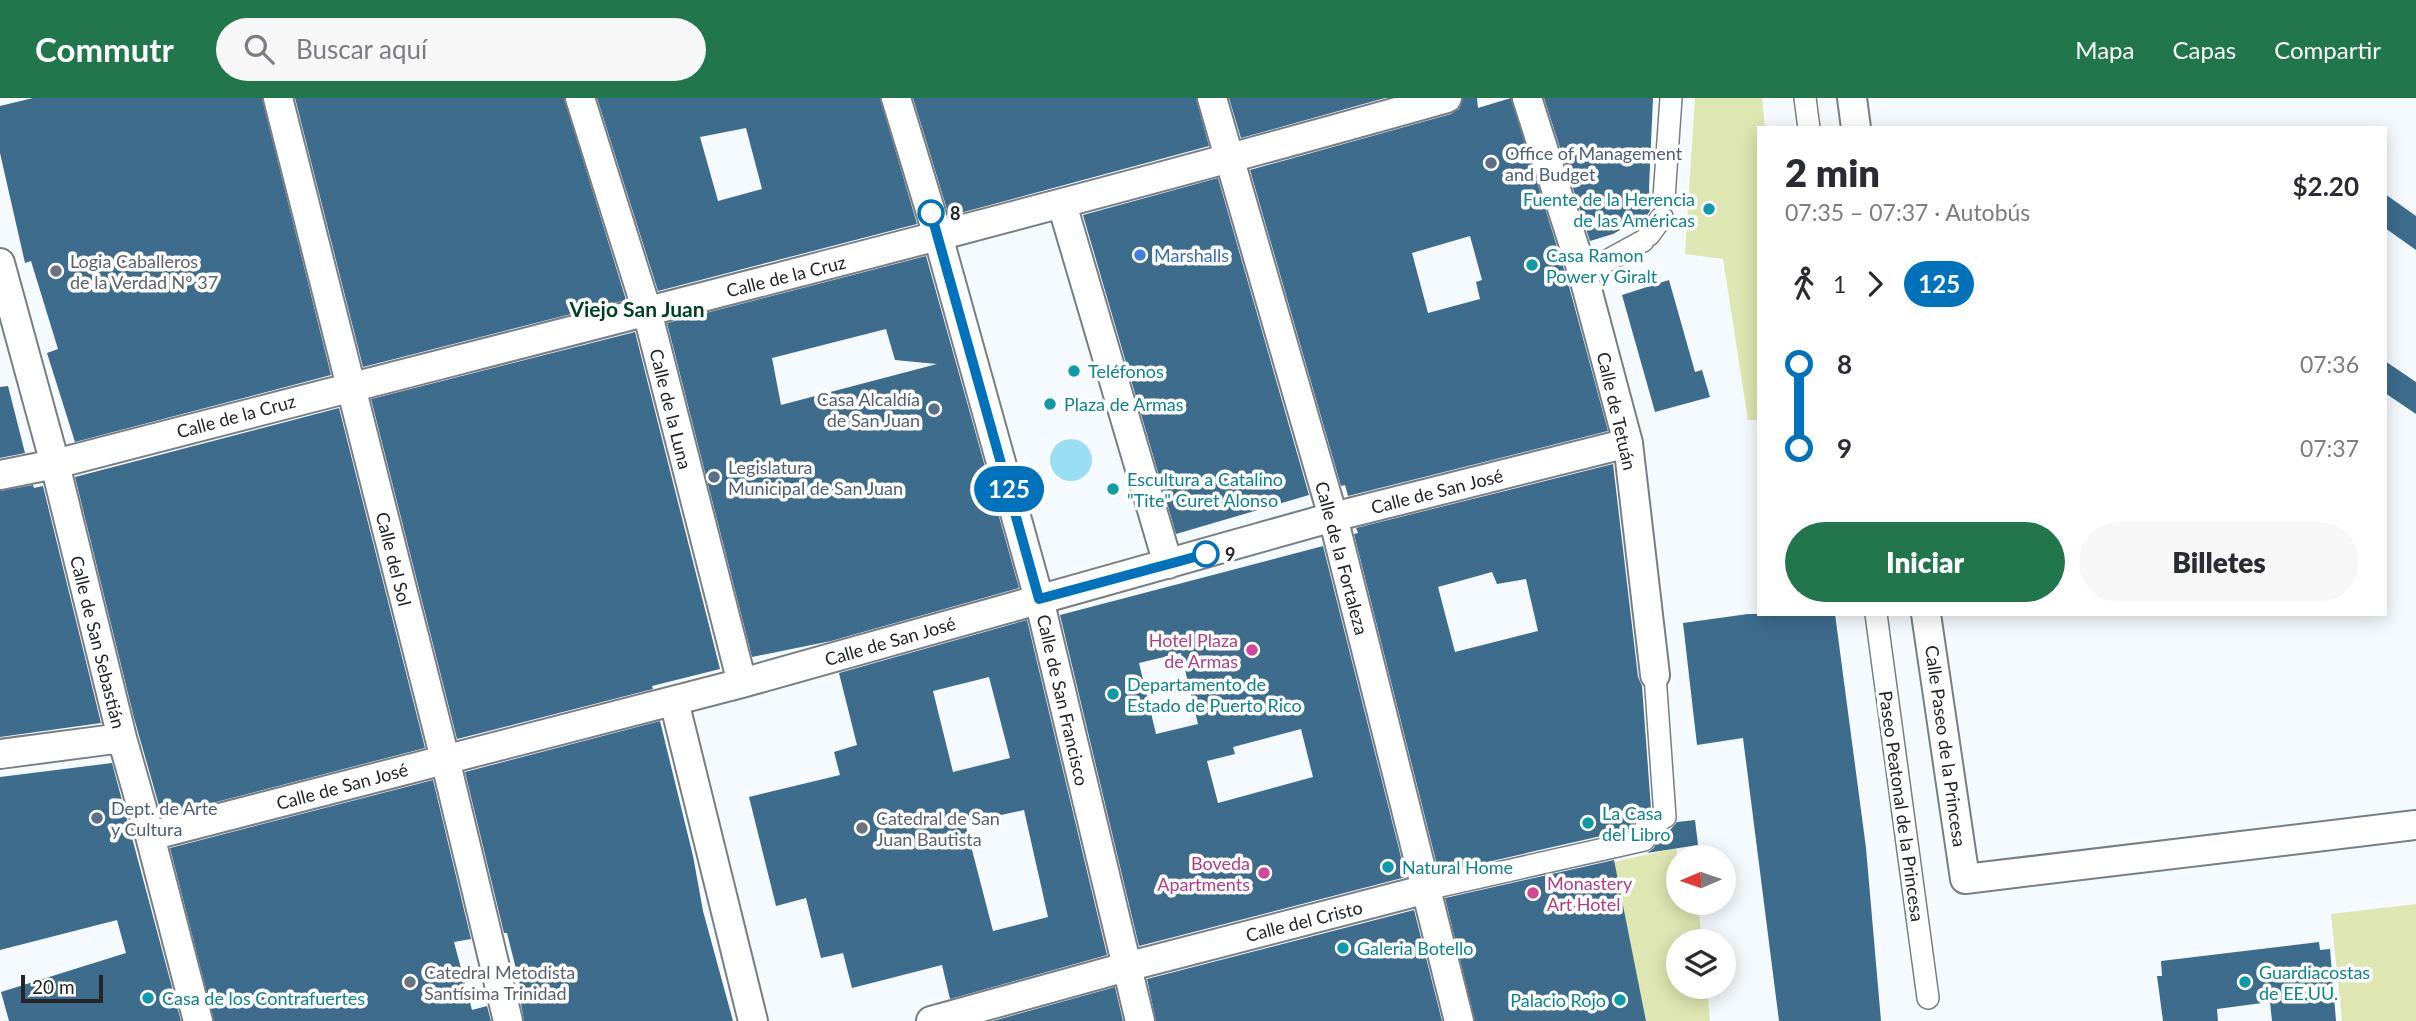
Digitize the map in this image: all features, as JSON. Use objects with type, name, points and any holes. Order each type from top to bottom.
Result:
[{"type":"street","name":"Calle del Sol","points":[[278,98],[445,759],[508,1021]]},
{"type":"street","name":"Calle de la Luna","points":[[580,98],[647,312],[742,683]]},
{"type":"street","name":"Calle de San Francisco","points":[[896,98],[938,236],[1039,599],[1140,1021]]},
{"type":"street","name":"Calle de la Fortaleza","points":[[1212,98],[1333,517],[1459,1021]]},
{"type":"street","name":"Calle de la Cruz","points":[[0,475],[55,464],[1062,204],[1447,98]]},
{"type":"street","name":"Calle de Tetuán","points":[[1527,98],[1583,274],[1628,443],[1655,675],[1665,817]]},
{"type":"street","points":[[1583,274],[1646,238],[1663,207],[1671,98]]},
{"type":"street","points":[[1805,98],[1809,126]]},
{"type":"street","points":[[1852,98],[1856,126]]},
{"type":"street","points":[[1062,204],[1168,564]]},
{"type":"street","name":"Calle de San Sebastián","points":[[0,263],[55,464],[122,738],[198,1021]]},
{"type":"street","name":"Calle de San José","points":[[150,836],[742,683],[1333,517],[1628,443]]},
{"type":"street","name":"Paseo Peatonal de la Princesa","points":[[1876,616],[1928,998]]},
{"type":"street","name":"Calle Paseo de la Princesa","points":[[1926,616],[1965,879],[2416,825]]},
{"type":"street","points":[[674,701],[753,1021]]},
{"type":"street","points":[[0,754],[122,738]]},
{"type":"street","name":"Calle del Cristo","points":[[932,1021],[1126,967],[1427,889],[1644,840],[1646,827],[1665,817]]},
{"type":"green space","points":[[1695,98],[1762,98],[1765,126],[1757,126],[1757,420],[1748,420],[1723,259],[1685,254]]},
{"type":"green space","points":[[1666,850],[1666,915],[1699,915],[1701,929],[1666,929],[1666,999],[1708,999],[1710,1021],[1646,1021],[1614,862]]},
{"type":"green space","points":[[2416,904],[2416,1021],[2342,1021],[2331,914]]},
{"type":"water","points":[[1071,439],[1086,445],[1092,460],[1086,475],[1071,481],[1056,475],[1050,460],[1056,445]]},
{"type":"building","points":[[33,98],[262,98],[331,375],[75,442],[47,353],[58,349],[31,261],[25,263],[0,153],[0,106]]},
{"type":"building","points":[[295,98],[564,98],[626,300],[363,367]]},
{"type":"building","points":[[597,98],[880,98],[917,224],[658,291]],"holes":[[[746,128],[762,189],[718,201],[700,137]]]},
{"type":"building","points":[[913,98],[1196,98],[1209,146],[949,216]]},
{"type":"building","points":[[1229,98],[1385,98],[1241,138]]},
{"type":"building","points":[[1463,98],[1477,98],[1478,108],[1511,98],[1567,279],[1608,431],[1348,496],[1345,485],[1341,486],[1250,170],[1451,114],[1459,109]],"holes":[[[1470,236],[1482,280],[1476,282],[1480,299],[1428,313],[1412,253]]]},
{"type":"building","points":[[1544,98],[1653,98],[1650,211],[1647,215],[1613,234],[1590,241]]},
{"type":"building","points":[[1218,178],[1309,495],[1176,534],[1083,215]]},
{"type":"building","points":[[2387,195],[2416,216],[2416,250],[2387,229]]},
{"type":"building","points":[[926,256],[1019,588],[831,641],[752,657],[667,323]],"holes":[[[886,329],[895,360],[937,364],[781,405],[772,358]]]},
{"type":"building","points":[[1669,280],[1695,372],[1702,370],[1710,397],[1655,412],[1622,295]]},
{"type":"building","points":[[635,332],[720,669],[457,739],[371,399]]},
{"type":"building","points":[[2387,362],[2416,382],[2416,414],[2387,394]]},
{"type":"building","points":[[8,386],[25,453],[0,458],[0,387]]},
{"type":"building","points":[[339,408],[425,748],[162,816],[134,718],[75,477]]},
{"type":"building","points":[[1613,464],[1638,677],[1642,686],[1651,809],[1636,819],[1632,829],[1439,873],[1354,534],[1358,533],[1356,528]],"holes":[[[1492,572],[1497,584],[1526,579],[1538,631],[1455,652],[1438,587]]]},
{"type":"building","points":[[33,485],[34,488],[43,486],[101,723],[0,737],[0,491]]},
{"type":"building","points":[[1323,546],[1406,877],[1139,946],[1060,615]],"holes":[[[1181,653],[1198,724],[1156,734],[1139,663]],[[1301,729],[1313,777],[1218,803],[1207,761],[1235,754],[1233,747]]]},
{"type":"building","points":[[1748,614],[1835,616],[1866,848],[1881,1021],[1779,1021],[1743,738],[1697,745],[1683,623]]},
{"type":"building","points":[[1027,620],[1107,955],[950,999],[942,965],[852,988],[843,953],[821,958],[806,898],[776,906],[749,797],[840,775],[834,752],[857,745],[839,673]],"holes":[[[989,677],[1010,758],[953,772],[933,691]],[[1024,810],[1048,917],[993,931],[965,823]]]},
{"type":"building","points":[[660,721],[693,856],[703,911],[733,1021],[524,1021],[520,998],[523,997],[507,933],[504,933],[465,772]]},
{"type":"building","points":[[112,763],[181,1021],[9,1021],[1,992],[126,953],[117,920],[0,950],[0,777]]},
{"type":"building","points":[[433,780],[471,939],[454,942],[472,1010],[487,1006],[491,1021],[214,1021],[170,848]]},
{"type":"building","points":[[1695,820],[1698,845],[1666,845],[1666,850],[1647,853],[1654,848],[1658,836],[1677,822]]},
{"type":"building","points":[[1614,860],[1646,1021],[1475,1021],[1445,898]]},
{"type":"building","points":[[1414,910],[1442,1021],[1156,1021],[1147,979]]},
{"type":"building","name":"Guardiacostas de EE.UU.","points":[[2319,942],[2320,950],[2330,949],[2336,1021],[2272,1021],[2270,1002],[2217,1009],[2218,1021],[2163,1021],[2157,976],[2162,976],[2161,961]]},
{"type":"building","points":[[1115,987],[1123,1021],[993,1021]]},
{"type":"bus line","name":"125","points":[[931,213],[1039,599],[1206,554]]},
{"type":"place","name":"Office of Management and Budget","points":[[1491,163]]},
{"type":"place","name":"Fuente de la Herencia de las Américas","points":[[1709,209]]},
{"type":"place","name":"8","points":[[931,213]]},
{"type":"place","name":"Marshalls","points":[[1140,255]]},
{"type":"place","name":"Casa Ramon Power y Giralt","points":[[1532,265]]},
{"type":"place","name":"Logia Caballeros de la Verdad Nº 37","points":[[56,271]]},
{"type":"place","name":"Teléfonos","points":[[1074,371]]},
{"type":"place","name":"Plaza de Armas","points":[[1050,404]]},
{"type":"place","name":"Casa Alcaldía de San Juan","points":[[934,409]]},
{"type":"place","name":"Legislatura Municipal de San Juan","points":[[714,477]]},
{"type":"place","name":"Escultura a Catalino \"Tite\" Curet Alonso","points":[[1113,489]]},
{"type":"place","name":"9","points":[[1206,554]]},
{"type":"place","name":"Hotel Plaza de Armas","points":[[1252,650]]},
{"type":"place","name":"Departamento de Estado de Puerto Rico","points":[[1113,694]]},
{"type":"place","name":"Dept. de Arte y Cultura","points":[[97,818]]},
{"type":"place","name":"La Casa del Libro","points":[[1588,823]]},
{"type":"place","name":"Catedral de San Juan Bautista","points":[[862,828]]},
{"type":"place","name":"Natural Home","points":[[1388,867]]},
{"type":"place","name":"Boveda Apartments","points":[[1264,873]]},
{"type":"place","name":"Monastery Art Hotel","points":[[1533,893]]},
{"type":"place","name":"Galeria Botello","points":[[1343,948]]},
{"type":"place","name":"Catedral Metodista Santísima Trinidad","points":[[410,982]]},
{"type":"place","name":"Guardiacostas de EE.UU.","points":[[2245,982]]},
{"type":"place","name":"Casa de los Contrafuertes","points":[[148,998]]},
{"type":"place","name":"Palacio Rojo","points":[[1620,1000]]},
{"type":"district","name":"Viejo San Juan","points":[[637,308]]}]
